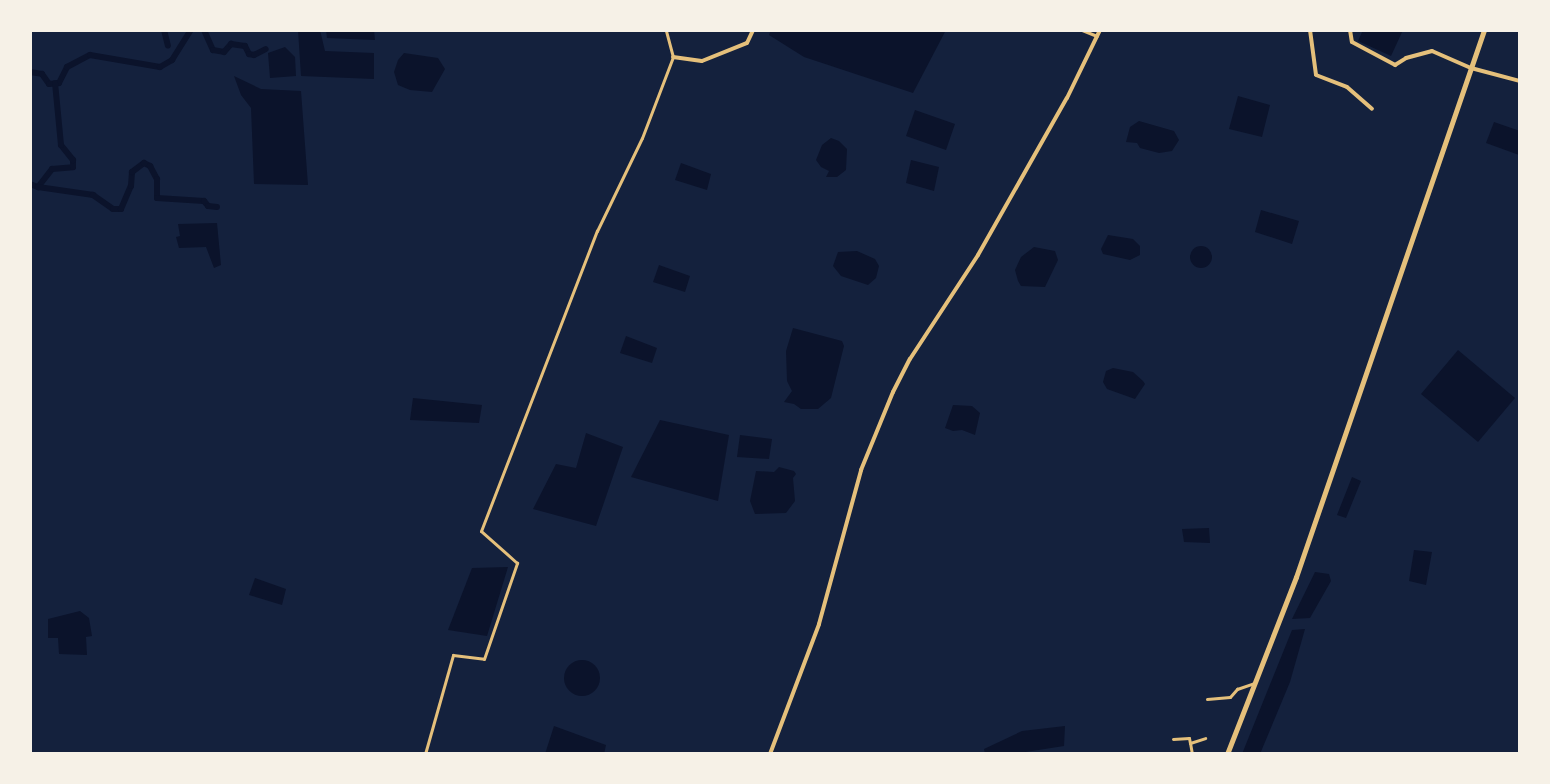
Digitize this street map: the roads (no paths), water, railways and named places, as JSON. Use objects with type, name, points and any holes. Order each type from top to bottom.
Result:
[{"type":"highway","points":[[1227,754],[1296,577],[1484,30]]},
{"type":"street","points":[[424,754],[453,655],[484,658],[517,563],[481,531],[597,231],[642,138],[673,57],[666,30]]},
{"type":"street","points":[[673,57],[702,61],[747,43],[753,30]]},
{"type":"street","points":[[1082,30],[1097,36]]},
{"type":"street","points":[[770,754],[819,624],[861,470],[893,392],[910,359],[989,235],[1067,98],[1100,30]]},
{"type":"street","points":[[1310,30],[1316,75],[1347,87],[1372,109]]},
{"type":"street","points":[[1350,30],[1352,42],[1395,65],[1406,58],[1431,51],[1471,68],[1520,81]]},
{"type":"street","points":[[1207,699],[1230,697],[1237,689],[1255,682]]},
{"type":"street","points":[[1173,739],[1189,738],[1192,754]]},
{"type":"street","points":[[1190,743],[1205,738]]},
{"type":"water","points":[[298,30],[320,30],[325,51],[374,53],[374,79],[301,76]]},
{"type":"water","points":[[326,30],[374,30],[375,40],[327,38]]},
{"type":"water","points":[[771,30],[946,30],[913,93],[804,57],[769,35]]},
{"type":"water","points":[[1363,30],[1403,30],[1391,56],[1358,41]]},
{"type":"water","points":[[285,47],[295,57],[296,76],[270,78],[268,53]]},
{"type":"water","points":[[404,53],[438,58],[445,69],[432,92],[410,90],[398,85],[394,72],[398,60]]},
{"type":"water","points":[[234,76],[261,89],[301,91],[308,185],[254,184],[251,108],[241,95]]},
{"type":"water","points":[[1238,96],[1270,105],[1262,137],[1229,129]]},
{"type":"water","points":[[915,110],[955,124],[946,150],[906,136]]},
{"type":"water","points":[[1139,121],[1174,131],[1179,140],[1172,151],[1159,153],[1140,148],[1137,143],[1126,142],[1130,127]]},
{"type":"water","points":[[1494,122],[1520,131],[1519,155],[1486,143]]},
{"type":"water","points":[[831,138],[839,141],[847,149],[846,170],[837,177],[826,177],[829,171],[821,167],[816,160],[822,145]]},
{"type":"water","points":[[911,160],[939,167],[934,191],[906,183]]},
{"type":"water","points":[[681,163],[711,174],[707,190],[675,180]]},
{"type":"water","points":[[1261,210],[1299,221],[1292,244],[1255,232]]},
{"type":"water","points":[[217,223],[221,265],[214,268],[206,247],[179,248],[176,237],[180,236],[178,224]]},
{"type":"water","points":[[1108,235],[1133,239],[1140,246],[1140,255],[1130,260],[1103,254],[1101,249]]},
{"type":"water","points":[[1201,246],[1209,249],[1212,257],[1209,265],[1201,268],[1193,265],[1190,257],[1193,249]]},
{"type":"water","points":[[1034,247],[1055,251],[1058,260],[1045,287],[1021,286],[1018,281],[1015,270],[1021,257]]},
{"type":"water","points":[[857,251],[875,259],[879,266],[876,278],[868,285],[841,276],[833,266],[838,252]]},
{"type":"water","points":[[659,265],[690,276],[685,292],[653,282]]},
{"type":"water","points":[[793,328],[842,341],[844,346],[831,398],[818,409],[801,409],[794,404],[784,402],[792,391],[787,381],[786,351]]},
{"type":"water","points":[[626,336],[657,348],[652,363],[620,353]]},
{"type":"water","points":[[1458,350],[1515,398],[1478,442],[1421,394]]},
{"type":"water","points":[[1113,368],[1133,372],[1143,381],[1145,384],[1135,399],[1107,389],[1103,382],[1106,371]]},
{"type":"water","points":[[413,398],[482,405],[479,423],[410,420]]},
{"type":"water","points":[[953,405],[972,406],[980,413],[975,435],[962,430],[953,431],[945,428]]},
{"type":"water","points":[[660,420],[729,435],[718,501],[631,477]]},
{"type":"water","points":[[586,433],[623,447],[596,526],[533,509],[556,464],[576,468]]},
{"type":"water","points":[[740,435],[772,439],[769,459],[737,457]]},
{"type":"water","points":[[779,467],[794,471],[796,474],[793,478],[795,501],[786,513],[755,514],[750,501],[756,471],[774,472]]},
{"type":"water","points":[[1352,477],[1361,481],[1346,518],[1337,515]]},
{"type":"water","points":[[1209,528],[1210,543],[1184,542],[1182,529]]},
{"type":"water","points":[[1414,550],[1432,552],[1426,585],[1409,581]]},
{"type":"water","points":[[508,567],[487,636],[448,630],[472,568]]},
{"type":"water","points":[[1315,572],[1329,574],[1331,581],[1310,618],[1292,619]]},
{"type":"water","points":[[255,578],[286,589],[282,605],[249,595]]},
{"type":"water","points":[[80,611],[89,618],[92,636],[86,637],[87,655],[59,654],[58,638],[48,638],[48,619]]},
{"type":"water","points":[[1305,629],[1290,682],[1260,754],[1242,754],[1292,630]]},
{"type":"water","points":[[582,660],[595,665],[600,678],[595,691],[582,696],[569,691],[564,678],[569,665]]},
{"type":"water","points":[[554,726],[606,745],[604,754],[545,754]]},
{"type":"water","points":[[1065,726],[1064,746],[1012,754],[985,754],[984,749],[1022,731]]},
{"type":"waterway","points":[[164,30],[168,46]]},
{"type":"waterway","points":[[30,72],[42,74],[49,84],[59,83],[67,67],[90,55],[160,67],[172,60],[191,30]]},
{"type":"waterway","points":[[204,30],[213,50],[224,52],[231,44],[245,46],[249,54],[254,55],[266,49]]},
{"type":"waterway","points":[[30,184],[38,187],[52,169],[73,167],[73,160],[61,145],[55,83]]},
{"type":"waterway","points":[[38,187],[93,195],[113,209],[121,209],[131,186],[132,172],[144,163],[150,166],[157,179],[157,198],[204,201],[208,206],[217,207]]}]
